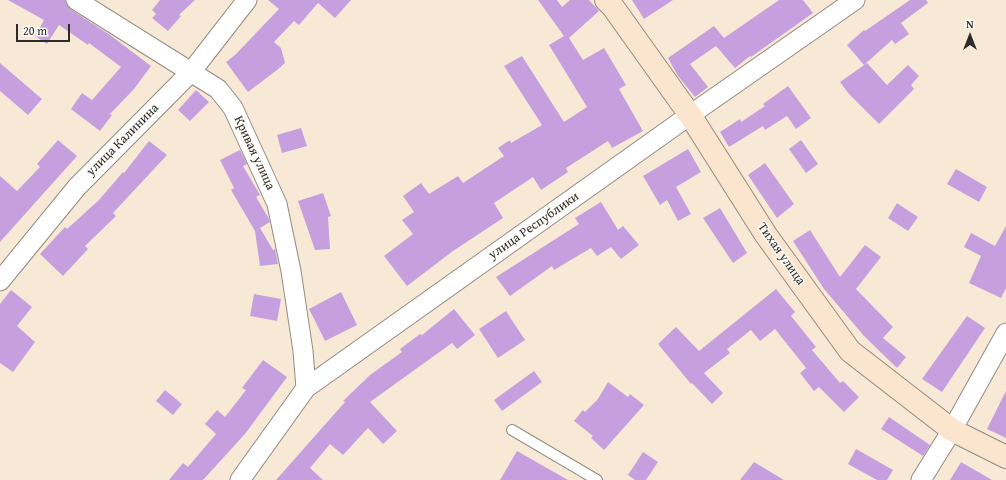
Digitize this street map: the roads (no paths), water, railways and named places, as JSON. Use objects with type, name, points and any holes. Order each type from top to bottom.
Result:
[{"type":"main road","name":"Тихая улица","points":[[606,0],[613,7],[690,115],[766,235],[850,351],[952,430],[1006,457]]},
{"type":"street","name":"Кривая улица","points":[[76,0],[218,88],[233,108],[277,204],[292,271],[303,351],[306,388]]},
{"type":"street","name":"улица Калинина","points":[[0,281],[77,187],[191,72],[247,0]]},
{"type":"street","name":"улица Республики","points":[[240,480],[306,388],[690,115],[855,0]]},
{"type":"street","points":[[921,480],[952,430],[1006,333]]},
{"type":"lane","points":[[512,430],[597,480]]}]
